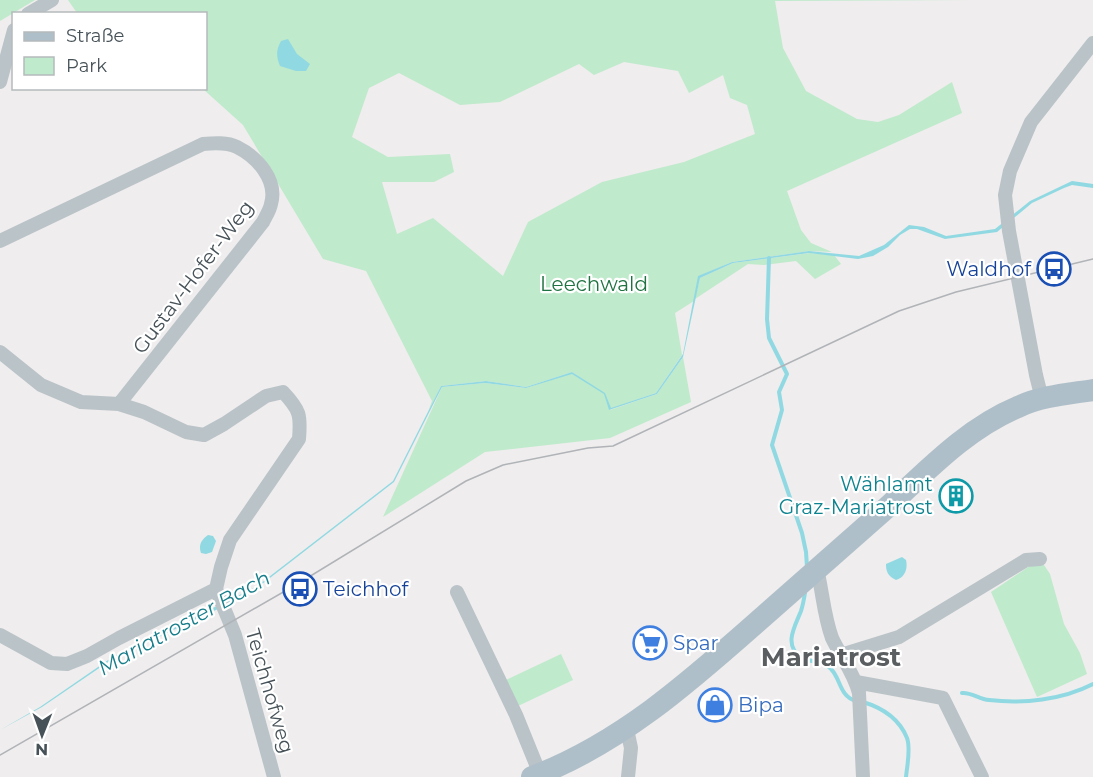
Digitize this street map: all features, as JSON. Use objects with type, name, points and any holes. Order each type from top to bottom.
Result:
[{"type":"main road","points":[[536,776],[627,729],[703,670],[966,438],[1003,413],[1020,405],[1093,390]]},
{"type":"street","points":[[31,12],[52,0]]},
{"type":"street","points":[[0,82],[12,37]]},
{"type":"street","points":[[1042,399],[1008,231],[1005,195],[1010,171],[1031,122],[1093,43]]},
{"type":"street","name":"Gustav-Hofer-Weg","points":[[1,238],[203,144],[223,143],[236,146],[260,163],[271,183],[272,203],[263,222],[119,404]]},
{"type":"street","points":[[0,352],[41,385],[81,402],[119,404],[144,412],[186,432],[204,435],[266,396],[283,392],[297,406],[300,419],[298,439],[230,540],[220,567],[218,593],[118,638],[87,656],[67,664],[51,663],[0,635]]},
{"type":"street","points":[[841,655],[899,637],[1026,560],[1040,559]]},
{"type":"street","points":[[806,579],[819,578],[826,620],[858,688],[863,777]]},
{"type":"street","points":[[457,592],[516,715],[536,776]]},
{"type":"street","name":"Teichhofweg","points":[[218,593],[274,777]]},
{"type":"street","points":[[858,688],[943,698],[982,777]]},
{"type":"street","points":[[627,729],[631,748],[628,777]]},
{"type":"green space","points":[[0,0],[35,0],[12,12],[0,21]]},
{"type":"green space","name":"Leechwald","points":[[68,0],[970,0],[775,1],[783,48],[806,91],[857,119],[878,122],[899,115],[952,82],[962,113],[787,191],[801,230],[811,243],[832,252],[809,251],[732,262],[699,276],[694,301],[675,313],[682,355],[656,393],[610,409],[605,398],[610,410],[657,394],[683,357],[691,402],[610,438],[485,452],[383,517],[442,387],[485,383],[526,388],[572,373],[596,388],[572,372],[526,387],[486,381],[441,386],[428,412],[432,401],[366,271],[323,259],[243,125],[204,90],[207,90],[207,12],[76,12]],"holes":[[[624,62],[678,71],[689,93],[723,75],[730,98],[747,105],[755,134],[684,162],[602,182],[528,222],[503,276],[433,218],[397,234],[382,182],[434,182],[454,172],[450,154],[388,157],[352,137],[369,88],[399,73],[460,105],[500,102],[579,64],[594,75]]]},
{"type":"green space","name":"Leechwald","points":[[810,253],[834,255],[841,264],[815,279],[796,261],[764,265],[748,264],[695,299],[700,278],[733,263]]},
{"type":"green space","points":[[1040,559],[1050,574],[1064,624],[1080,653],[1087,674],[1037,697],[991,592]]},
{"type":"green space","points":[[561,654],[573,680],[518,706],[506,680]]},
{"type":"water","points":[[288,39],[297,54],[310,64],[306,71],[296,71],[280,66],[277,56],[278,47],[281,41]]},
{"type":"water","name":"Mariatroster Bach","points":[[1072,181],[1093,184],[1093,188],[1072,185],[1064,188],[1032,203],[997,232],[945,239],[917,229],[910,229],[873,256],[858,259],[809,253],[733,263],[700,278],[683,357],[657,394],[609,410],[604,394],[572,374],[526,388],[485,383],[442,387],[394,482],[257,588],[114,658],[42,707],[0,730],[40,707],[114,656],[256,587],[393,481],[441,386],[486,381],[526,387],[572,372],[605,393],[611,408],[656,393],[683,354],[698,276],[732,262],[809,251],[859,256],[884,245],[909,225],[924,227],[946,236],[995,229],[1030,201]]},
{"type":"water","points":[[208,535],[213,536],[216,541],[212,552],[201,553],[201,542]]},
{"type":"water","points":[[902,557],[906,560],[907,566],[904,575],[896,580],[888,574],[886,564]]},
{"type":"waterway","points":[[769,258],[767,319],[769,338],[787,374],[779,392],[782,410],[772,445],[802,533],[807,567]]},
{"type":"waterway","points":[[805,593],[802,609],[792,635],[793,647],[801,657],[828,666],[846,695],[856,701]]},
{"type":"waterway","points":[[962,693],[989,700],[1029,701],[1068,694],[1093,684]]},
{"type":"waterway","points":[[863,702],[890,715],[904,731],[909,747],[906,777]]},
{"type":"tram line","points":[[0,755],[299,583],[466,481],[503,465],[588,448],[613,446],[899,311],[956,292],[1093,259]]},
{"type":"place","name":"Waldhof","points":[[1054,269]]},
{"type":"place","name":"Wählamt Graz-Mariatrost","points":[[956,496]]},
{"type":"place","name":"Teichhof","points":[[300,589]]},
{"type":"place","name":"Spar","points":[[650,643]]},
{"type":"place","name":"Bipa","points":[[715,705]]},
{"type":"district","name":"Mariatrost","points":[[831,657]]}]
